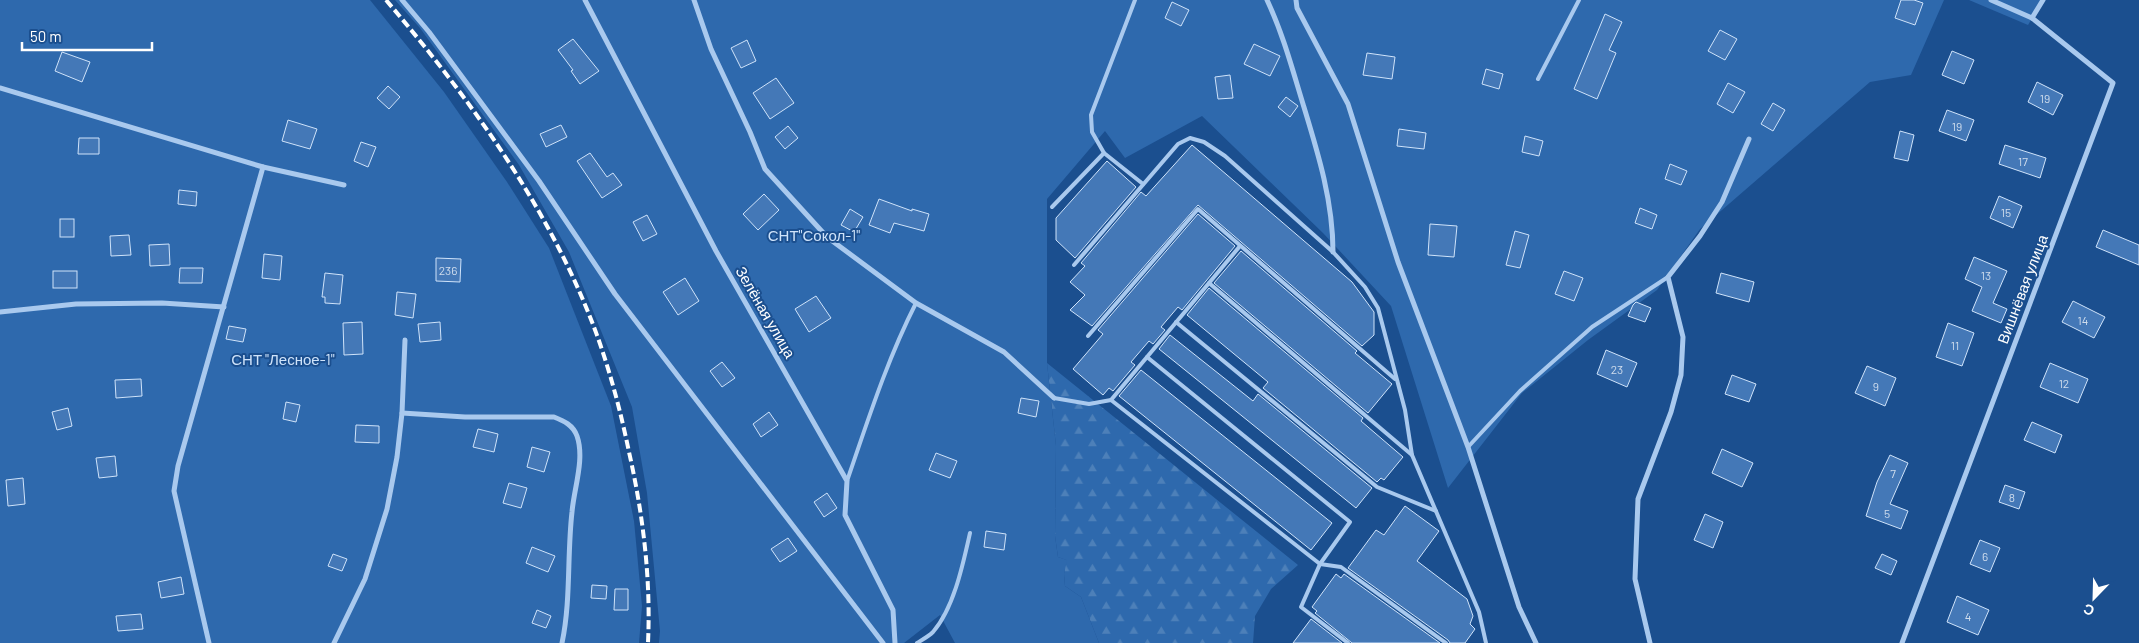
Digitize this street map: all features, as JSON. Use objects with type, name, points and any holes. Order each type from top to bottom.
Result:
[{"type":"street","points":[[402,0],[429,32],[539,181],[615,294],[883,643]]},
{"type":"street","name":"Зелёная улица","points":[[585,0],[716,251],[847,481]]},
{"type":"street","points":[[694,0],[711,49],[750,132],[765,169],[827,237],[916,302],[1004,352],[1054,398]]},
{"type":"street","points":[[1267,0],[1282,31],[1318,154],[1333,227],[1333,252]]},
{"type":"street","points":[[1296,0],[1297,8],[1348,104],[1398,262],[1468,447],[1519,607],[1536,643]]},
{"type":"street","name":"Вишнёвая улица","points":[[1902,643],[2112,83],[2032,18],[1991,0]]},
{"type":"street","points":[[2032,18],[2043,0]]},
{"type":"street","points":[[0,88],[263,167],[344,185]]},
{"type":"street","points":[[1650,643],[1635,579],[1638,498],[1671,412],[1680,375],[1682,337],[1668,277],[1700,236],[1722,202],[1750,139]]},
{"type":"street","points":[[209,643],[174,491],[178,466],[263,167]]},
{"type":"street","points":[[0,312],[76,304],[162,303],[224,307]]},
{"type":"street","points":[[334,643],[365,578],[387,509],[397,457],[402,413],[405,340]]},
{"type":"street","points":[[402,413],[464,417],[554,416],[568,422],[576,434],[580,451],[572,513],[569,573],[562,643]]},
{"type":"street","points":[[847,481],[845,515],[893,610],[895,643]]},
{"type":"lane","points":[[1135,0],[1091,115],[1092,132],[1104,153],[1143,184]]},
{"type":"lane","points":[[1538,79],[1578,0]]},
{"type":"lane","points":[[1074,265],[1178,144],[1190,138],[1204,142],[1224,156],[1333,252],[1365,287],[1378,308],[1405,410],[1412,455],[1479,612],[1486,643]]},
{"type":"lane","points":[[1052,207],[1104,153]]},
{"type":"lane","points":[[1088,336],[1198,209],[1396,380]]},
{"type":"lane","points":[[1054,398],[1090,404],[1111,400],[1240,246]]},
{"type":"lane","points":[[1468,447],[1520,391],[1592,327],[1668,277]]},
{"type":"lane","points":[[1209,283],[1412,455]]},
{"type":"lane","points":[[847,481],[879,387],[897,341],[916,302]]},
{"type":"lane","points":[[1176,322],[1377,486],[1436,511]]},
{"type":"lane","points":[[1147,357],[1350,522],[1320,564],[1301,607],[1348,643]]},
{"type":"lane","points":[[1111,400],[1320,564],[1341,567],[1446,643]]},
{"type":"lane","points":[[916,643],[932,633],[958,584],[970,533]]},
{"type":"green space","name":"СНТ \"Лесное-1\"","points":[[0,0],[370,0],[444,92],[507,182],[549,248],[611,406],[634,521],[642,606],[639,643],[0,643]]},
{"type":"green space","name":"СНТ\"Сокол-1\"","points":[[395,0],[1944,0],[1911,75],[1870,82],[1700,229],[1657,290],[1588,340],[1522,393],[1448,488],[1391,306],[1323,233],[1202,116],[1125,158],[1105,131],[1047,199],[1047,363],[1056,446],[1055,536],[1058,557],[1067,560],[1064,574],[1065,586],[1081,597],[1099,643],[955,643],[940,615],[904,643],[659,643],[660,631],[647,493],[632,407],[569,252],[519,165],[420,28]]},
{"type":"green space","points":[[1969,0],[2043,0],[2028,25]]},
{"type":"green space","points":[[1047,363],[1298,565],[1271,589],[1255,616],[1253,643],[1099,643],[1081,597],[1065,586],[1066,560],[1058,557],[1055,536],[1056,446]]},
{"type":"building","points":[[1901,0],[1914,0],[1923,3],[1915,25],[1895,18]]},
{"type":"building","points":[[1172,2],[1189,10],[1181,26],[1165,18]]},
{"type":"building","points":[[1605,14],[1622,22],[1609,50],[1616,53],[1597,99],[1574,89]]},
{"type":"building","points":[[1720,30],[1737,39],[1725,60],[1708,51]]},
{"type":"building","points":[[573,39],[599,71],[580,84],[571,71],[573,70],[558,50]]},
{"type":"building","points":[[747,40],[756,61],[741,68],[731,48]]},
{"type":"building","points":[[1254,44],[1280,56],[1270,76],[1244,64]]},
{"type":"building","points":[[1952,51],[1974,60],[1964,84],[1942,75]]},
{"type":"building","points":[[62,52],[90,62],[82,82],[55,71]]},
{"type":"building","points":[[1367,53],[1395,57],[1392,79],[1363,75]]},
{"type":"building","points":[[1486,69],[1503,74],[1499,89],[1482,84]]},
{"type":"building","points":[[1230,75],[1233,98],[1218,99],[1215,77]]},
{"type":"building","points":[[776,78],[794,103],[770,119],[753,93]]},
{"type":"building","points":[[2037,82],[2063,95],[2053,115],[2028,102]]},
{"type":"building","points":[[1728,83],[1745,92],[1733,113],[1717,104]]},
{"type":"building","points":[[388,86],[400,97],[389,109],[377,98]]},
{"type":"building","points":[[1286,97],[1298,106],[1290,117],[1278,107]]},
{"type":"building","points":[[1773,103],[1785,110],[1773,131],[1761,124]]},
{"type":"building","points":[[1947,110],[1974,120],[1966,141],[1939,131]]},
{"type":"building","points":[[288,120],[317,129],[310,149],[282,141]]},
{"type":"building","points":[[561,125],[567,137],[546,147],[540,134]]},
{"type":"building","points":[[788,126],[798,138],[785,149],[775,137]]},
{"type":"building","points":[[1399,129],[1426,133],[1424,149],[1397,146]]},
{"type":"building","points":[[1900,131],[1914,135],[1908,161],[1894,158]]},
{"type":"building","points":[[1525,136],[1543,141],[1539,156],[1522,152]]},
{"type":"building","points":[[79,138],[99,138],[99,154],[78,154]]},
{"type":"building","points":[[361,142],[376,147],[368,167],[354,161]]},
{"type":"building","points":[[1192,145],[1352,282],[1374,312],[1374,335],[1362,346],[1198,205],[1092,326],[1070,310],[1085,295],[1070,282],[1085,266],[1081,263],[1141,192],[1146,196]]},
{"type":"building","points":[[2005,145],[2046,158],[2040,178],[1999,164]]},
{"type":"building","points":[[590,153],[607,177],[613,173],[622,185],[602,198],[577,161]]},
{"type":"building","points":[[1107,161],[1136,187],[1075,258],[1056,240],[1056,218]]},
{"type":"building","points":[[1670,164],[1687,171],[1681,185],[1665,179]]},
{"type":"building","points":[[179,190],[197,192],[196,206],[178,204]]},
{"type":"building","points":[[764,194],[779,210],[758,230],[743,214]]},
{"type":"building","points":[[1999,196],[2022,206],[2013,228],[1990,218]]},
{"type":"building","points":[[879,199],[912,211],[912,209],[929,214],[924,231],[894,223],[890,233],[869,225]]},
{"type":"building","points":[[1640,208],[1657,215],[1652,229],[1635,223]]},
{"type":"building","points":[[850,209],[863,217],[854,232],[841,225]]},
{"type":"building","points":[[1198,214],[1235,246],[1182,310],[1178,307],[1161,327],[1165,330],[1153,344],[1149,341],[1131,362],[1135,365],[1113,391],[1109,388],[1103,395],[1073,369],[1103,334],[1098,330]]},
{"type":"building","points":[[647,215],[657,234],[643,241],[633,222]]},
{"type":"building","points":[[60,219],[74,219],[74,237],[60,237]]},
{"type":"building","points":[[1430,224],[1457,226],[1454,257],[1428,255]]},
{"type":"building","points":[[2103,230],[2139,245],[2139,265],[2096,247]]},
{"type":"building","points":[[1515,231],[1529,235],[1520,268],[1506,265]]},
{"type":"building","points":[[129,235],[131,255],[111,256],[110,236]]},
{"type":"building","points":[[169,244],[170,265],[150,266],[149,245]]},
{"type":"building","points":[[1241,251],[1357,351],[1355,353],[1392,384],[1368,413],[1214,283]]},
{"type":"building","points":[[264,254],[282,256],[280,280],[262,278]]},
{"type":"building","points":[[1974,257],[2007,271],[1993,303],[2007,309],[2001,323],[1972,311],[1982,287],[1965,279]]},
{"type":"building","points":[[436,258],[461,259],[460,282],[436,281]]},
{"type":"building","points":[[180,268],[203,268],[202,283],[179,283]]},
{"type":"building","points":[[53,271],[77,271],[77,288],[53,288]]},
{"type":"building","points":[[1564,271],[1583,278],[1574,301],[1555,294]]},
{"type":"building","points":[[325,273],[343,275],[340,304],[325,303],[325,297],[322,297]]},
{"type":"building","points":[[1721,273],[1754,282],[1749,302],[1716,293]]},
{"type":"building","points":[[685,278],[699,301],[678,315],[663,292]]},
{"type":"building","points":[[1209,288],[1363,418],[1361,421],[1403,457],[1384,480],[1381,478],[1377,482],[1263,388],[1268,382],[1187,315]]},
{"type":"building","points":[[397,292],[416,294],[413,318],[395,315]]},
{"type":"building","points":[[816,296],[831,318],[809,332],[795,309]]},
{"type":"building","points":[[2073,301],[2105,317],[2094,338],[2062,322]]},
{"type":"building","points":[[1636,302],[1651,308],[1645,322],[1628,316]]},
{"type":"building","points":[[362,322],[363,354],[344,355],[343,323]]},
{"type":"building","points":[[440,322],[441,340],[420,342],[418,324]]},
{"type":"building","points":[[1948,323],[1974,333],[1962,366],[1936,357]]},
{"type":"building","points":[[229,326],[246,329],[243,342],[226,339]]},
{"type":"building","points":[[1170,335],[1253,401],[1258,394],[1372,488],[1356,508],[1159,349]]},
{"type":"building","points":[[1606,350],[1637,363],[1627,387],[1597,374]]},
{"type":"building","points":[[722,362],[735,378],[722,387],[710,371]]},
{"type":"building","points":[[2050,363],[2088,379],[2078,403],[2040,387]]},
{"type":"building","points":[[1867,366],[1896,378],[1885,406],[1855,393]]},
{"type":"building","points":[[1141,370],[1332,523],[1311,550],[1119,396]]},
{"type":"building","points":[[1732,375],[1756,384],[1749,402],[1725,394]]},
{"type":"building","points":[[141,379],[142,396],[116,398],[115,380]]},
{"type":"building","points":[[1021,398],[1039,401],[1036,417],[1018,413]]},
{"type":"building","points":[[286,402],[300,405],[296,422],[283,419]]},
{"type":"building","points":[[68,408],[72,426],[57,430],[52,412]]},
{"type":"building","points":[[769,412],[778,425],[761,437],[753,424]]},
{"type":"building","points":[[2032,422],[2062,435],[2055,453],[2024,440]]},
{"type":"building","points":[[356,425],[379,426],[379,443],[355,442]]},
{"type":"building","points":[[478,429],[498,434],[494,452],[473,447]]},
{"type":"building","points":[[532,447],[550,452],[544,472],[527,467]]},
{"type":"building","points":[[1722,449],[1753,463],[1742,487],[1712,473]]},
{"type":"building","points":[[936,453],[957,461],[950,478],[929,470]]},
{"type":"building","points":[[1890,455],[1908,463],[1890,504],[1908,511],[1901,529],[1866,516],[1877,482]]},
{"type":"building","points":[[115,456],[117,476],[99,478],[96,458]]},
{"type":"building","points":[[23,478],[25,504],[8,506],[6,480]]},
{"type":"building","points":[[509,483],[527,488],[521,508],[503,503]]},
{"type":"building","points":[[2005,485],[2025,492],[2019,509],[1999,502]]},
{"type":"building","points":[[827,493],[837,508],[824,517],[814,502]]},
{"type":"building","points":[[1405,506],[1439,531],[1417,561],[1467,599],[1473,616],[1470,624],[1475,629],[1465,643],[1450,643],[1348,568],[1376,530],[1384,535]]},
{"type":"building","points":[[1705,514],[1723,522],[1713,548],[1694,540]]},
{"type":"building","points":[[986,531],[1006,534],[1004,550],[984,547]]},
{"type":"building","points":[[788,538],[797,551],[780,562],[771,549]]},
{"type":"building","points":[[1980,540],[2000,548],[1990,572],[1970,564]]},
{"type":"building","points":[[532,547],[555,556],[548,572],[526,563]]},
{"type":"building","points":[[333,554],[347,559],[342,571],[328,566]]},
{"type":"building","points":[[1882,554],[1897,561],[1891,575],[1875,568]]},
{"type":"building","points":[[1336,574],[1341,578],[1344,574],[1440,643],[1352,643],[1315,613],[1317,611],[1312,607]]},
{"type":"building","points":[[181,577],[184,594],[161,598],[158,582]]},
{"type":"building","points":[[592,585],[607,586],[606,599],[591,598]]},
{"type":"building","points":[[615,589],[628,589],[628,610],[614,610]]},
{"type":"building","points":[[1957,596],[1989,610],[1978,635],[1947,622]]},
{"type":"building","points":[[537,610],[551,616],[546,628],[532,623]]},
{"type":"building","points":[[141,614],[143,629],[118,631],[116,616]]},
{"type":"building","points":[[1311,619],[1342,643],[1293,643]]},
{"type":"railway","points":[[386,0],[418,38],[479,118],[534,203],[558,247],[598,338],[623,423],[642,523],[647,571],[648,643]]}]
